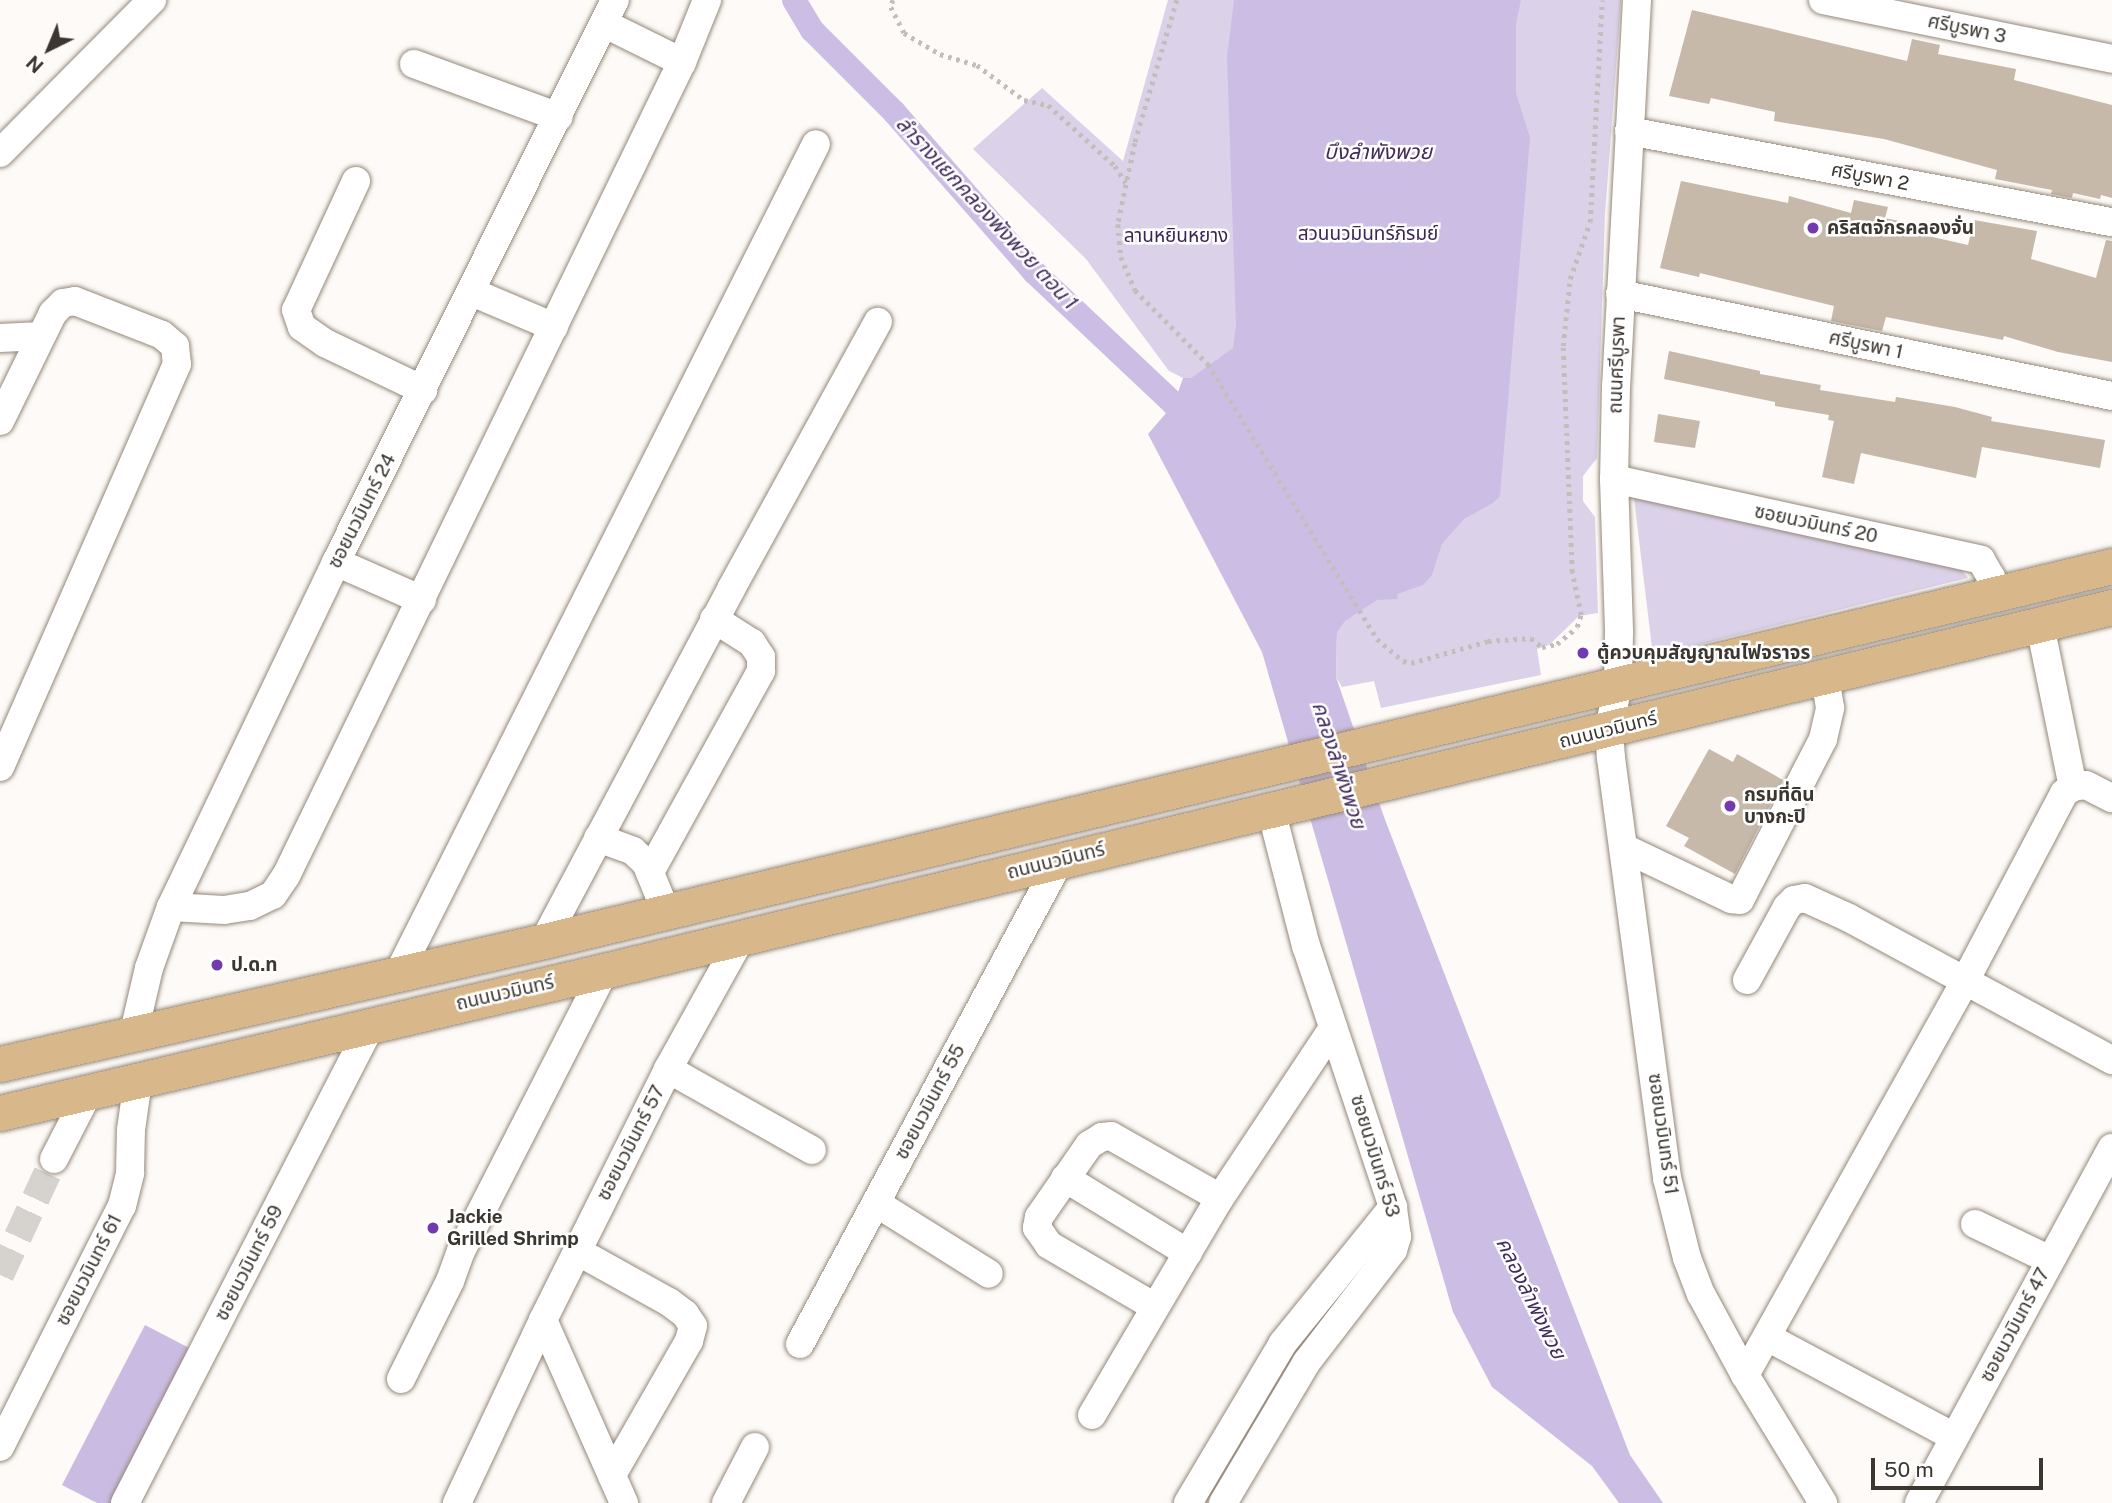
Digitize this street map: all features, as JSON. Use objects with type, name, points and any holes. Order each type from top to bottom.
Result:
[{"type":"main road","points":[[0,1064],[544,941],[2112,566]]},
{"type":"main road","name":"ถนนนวมินทร์","points":[[0,1113],[372,1023],[604,971],[2112,607]]},
{"type":"main road","points":[[134,1032],[138,1080]]},
{"type":"street","points":[[0,153],[152,0]]},
{"type":"street","points":[[171,907],[224,910],[250,906],[274,895],[286,876],[682,62],[707,0]]},
{"type":"street","name":"ถนนศรีบูรพา","points":[[1609,730],[1618,684],[1614,479],[1620,294],[1637,0]]},
{"type":"street","name":"ศรีบูรพา 3","points":[[1823,0],[2112,59]]},
{"type":"street","points":[[610,7],[682,62]]},
{"type":"street","name":"ซอยนวมินทร์ 24","points":[[134,1032],[149,968],[171,907],[336,562],[559,117],[610,7]]},
{"type":"street","points":[[414,64],[559,117]]},
{"type":"street","name":"ศรีบูรพา 2","points":[[1629,131],[2112,222]]},
{"type":"street","points":[[398,974],[817,144]]},
{"type":"street","points":[[356,181],[296,310],[302,327],[325,343],[423,390]]},
{"type":"street","points":[[472,292],[554,327]]},
{"type":"street","name":"ศรีบูรพา 1","points":[[1620,294],[2112,396]]},
{"type":"street","points":[[0,421],[53,313],[63,303],[75,301],[162,335],[175,346],[177,365],[0,767]]},
{"type":"street","points":[[544,941],[714,619],[878,322]]},
{"type":"street","points":[[0,338],[41,336]]},
{"type":"street","name":"ซอยนวมินทร์ 20","points":[[1614,479],[1981,560],[1991,577],[1994,594]]},
{"type":"street","points":[[336,562],[422,600]]},
{"type":"street","points":[[650,872],[761,671],[761,657],[752,643],[714,619]]},
{"type":"street","points":[[2040,625],[2073,787]]},
{"type":"street","points":[[1624,848],[1731,899],[1740,900],[1823,740],[1830,708],[1825,676]]},
{"type":"street","name":"ซอยนวมินทร์ 51","points":[[1609,730],[1667,1178],[1687,1258],[1701,1294],[1745,1375],[1824,1503]]},
{"type":"street","points":[[1745,1375],[1965,981],[2064,793],[2073,787],[2086,785],[2112,797]]},
{"type":"street","name":"ซอยนวมินทร์ 53","points":[[1223,1503],[1306,1363],[1393,1250],[1397,1237],[1393,1207],[1306,946],[1285,806]]},
{"type":"street","points":[[598,838],[633,851],[646,863],[666,912]]},
{"type":"street","name":"ซอยนวมินทร์ 55","points":[[800,1344],[1060,860]]},
{"type":"street","points":[[1747,980],[1787,907],[1794,900],[1805,898],[2112,1060]]},
{"type":"street","name":"ซอยนวมินทร์ 57","points":[[457,1503],[543,1320],[668,1069],[741,938]]},
{"type":"street","points":[[401,1380],[450,1281],[461,1251],[604,971]]},
{"type":"street","name":"ซอยนวมินทร์ 59","points":[[125,1503],[372,1023]]},
{"type":"street","points":[[1092,1415],[1220,1198],[1334,1028]]},
{"type":"street","points":[[668,1069],[812,1150]]},
{"type":"street","name":"ซอยนวมินทร์ 61","points":[[0,1447],[122,1206],[130,1173],[131,1130],[138,1080]]},
{"type":"street","points":[[54,1159],[88,1093]]},
{"type":"street","points":[[1154,1307],[1049,1245],[1037,1228],[1039,1217],[1089,1145],[1102,1137],[1111,1136],[1220,1198]]},
{"type":"street","name":"ซอยนวมินทร์ 47","points":[[1919,1503],[2112,1148]]},
{"type":"street","points":[[1065,1178],[1188,1253]]},
{"type":"street","points":[[876,1203],[989,1274]]},
{"type":"street","points":[[1188,1503],[1283,1343],[1393,1207]]},
{"type":"street","points":[[1975,1224],[2050,1260]]},
{"type":"street","points":[[577,1251],[669,1302],[685,1314],[693,1326],[689,1341],[612,1475]]},
{"type":"street","points":[[543,1320],[624,1503]]},
{"type":"street","points":[[1767,1337],[1954,1437]]},
{"type":"street","points":[[726,1503],[755,1447]]},
{"type":"path","points":[[893,0],[891,7],[904,33],[940,54],[977,65],[1024,100],[1048,105],[1115,166],[1126,184]]},
{"type":"path","points":[[1177,0],[1135,142],[1118,224],[1121,257],[1135,290],[1208,363],[1377,639],[1403,661],[1411,663],[1488,641],[1531,638],[1542,647],[1558,644],[1577,627],[1581,615],[1572,572],[1563,346],[1570,279],[1590,222],[1602,0]]},
{"type":"green space","name":"สวนนวมินทร์ภิรมย์","points":[[1168,0],[1621,0],[1605,214],[1597,458],[1583,476],[1583,501],[1595,517],[1598,613],[1579,616],[1549,645],[1537,649],[1541,675],[1381,708],[1374,681],[1342,687],[1336,677],[1337,632],[1183,378],[1169,371],[1086,259],[973,149],[1042,88],[1123,161]]},
{"type":"green space","points":[[1633,490],[1955,561],[1968,578],[1653,656]]},
{"type":"shaded area","points":[[145,1325],[195,1351],[117,1503],[97,1503],[62,1485]]},
{"type":"water","name":"บึงลำพังพวย","points":[[1234,0],[1521,0],[1516,24],[1516,93],[1530,138],[1500,496],[1493,503],[1464,519],[1442,544],[1432,575],[1423,585],[1397,594],[1398,599],[1377,600],[1345,621],[1337,632],[1336,677],[1384,817],[1630,1455],[1663,1503],[1619,1503],[1592,1466],[1492,1387],[1453,1312],[1262,652],[1148,434],[1174,404],[1183,378],[1191,378],[1233,348],[1236,325],[1227,57]]},
{"type":"building","points":[[1692,10],[1907,61],[1912,39],[1940,45],[1938,54],[2016,69],[2014,80],[2112,105],[2112,198],[2101,195],[2100,199],[2073,193],[2072,198],[2051,194],[2052,190],[1995,179],[1997,170],[1884,139],[1774,121],[1775,112],[1711,98],[1709,104],[1669,96]]},
{"type":"building","points":[[1681,181],[1788,203],[1789,196],[1851,213],[1854,200],[1888,207],[1885,218],[1908,223],[1906,231],[1968,245],[1974,220],[2037,231],[2031,259],[2096,278],[2106,240],[2112,241],[2112,362],[2058,352],[2004,336],[2003,340],[1886,317],[1882,331],[1831,321],[1834,306],[1700,273],[1699,277],[1660,268]]},
{"type":"building","points":[[1669,351],[1760,371],[1760,374],[1821,385],[1820,390],[1895,402],[1896,397],[1955,407],[1992,417],[1991,421],[2105,440],[2100,468],[1982,447],[1976,478],[1861,453],[1854,484],[1822,477],[1834,421],[1828,420],[1829,415],[1775,406],[1775,402],[1664,379]]},
{"type":"building","points":[[1658,414],[1700,421],[1695,448],[1654,442]]},
{"type":"building","name":"กรมที่ดิน บางกะปิ","points":[[1709,749],[1733,762],[1737,754],[1783,780],[1735,874],[1684,846],[1689,838],[1666,826]]},
{"type":"waterway","name":"ลำรางแยกคลองพังพวย ตอน 1","points":[[794,0],[812,30],[894,112],[1034,272],[1174,404],[1193,428]]},
{"type":"tunnel","points":[[0,1275],[54,1159]]},
{"type":"place","name":"คริสตจักรคลองจั่น","points":[[1813,228]]},
{"type":"place","name":"ตู้ควบคุมสัญญาณไฟจราจร","points":[[1583,653]]},
{"type":"place","name":"กรมที่ดิน บางกะปิ","points":[[1730,806]]},
{"type":"place","name":"ป.ด.ท","points":[[217,965]]},
{"type":"place","name":"Jackie Grilled Shrimp","points":[[433,1228]]},
{"type":"park label","name":"ลานหยินหยาง","points":[[1176,236]]},
{"type":"water label","name":"คลองลำพังพวย","points":[[1339,765]]},
{"type":"water label","name":"คลองลำพังพวย","points":[[1531,1298]]}]
